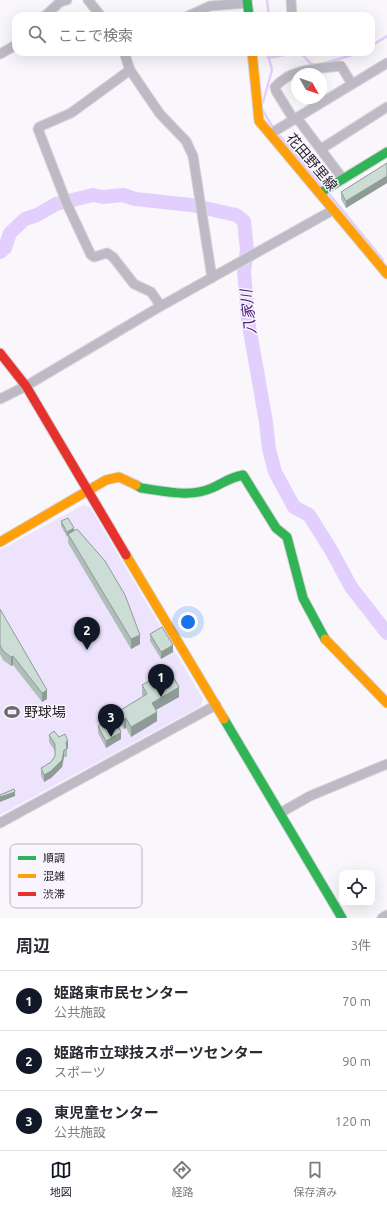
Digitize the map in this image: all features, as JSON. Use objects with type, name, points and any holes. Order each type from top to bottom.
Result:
[{"type":"street","points":[[88,0],[98,12]]},
{"type":"street","points":[[291,0],[292,12]]},
{"type":"street","points":[[50,12],[62,1]]},
{"type":"street","points":[[197,12],[210,6],[247,1],[248,12]]},
{"type":"street","points":[[0,54],[12,47]]},
{"type":"street","points":[[125,56],[130,70],[160,114],[186,141],[193,156],[212,278]]},
{"type":"street","name":"花田野里線","points":[[252,56],[259,121],[386,272]]},
{"type":"street","points":[[270,134],[387,63]]},
{"type":"street","points":[[343,179],[296,119],[276,91],[275,87],[281,80],[299,72],[341,66],[352,84]]},
{"type":"street","points":[[130,70],[71,113],[38,129],[67,204],[91,255],[94,257],[107,253],[134,284],[151,292],[161,306]]},
{"type":"street","points":[[321,149],[387,107]]},
{"type":"street","points":[[320,193],[387,152]]},
{"type":"street","points":[[0,399],[26,386],[161,306],[333,210]]},
{"type":"street","points":[[0,353],[26,386],[342,918]]},
{"type":"street","points":[[0,542],[106,480],[119,477],[141,488],[186,494],[211,489],[229,478],[243,475],[276,528],[287,537],[303,598],[322,636],[387,703]]},
{"type":"street","points":[[0,823],[216,705]]},
{"type":"street","points":[[280,813],[310,796],[387,764]]},
{"type":"street","points":[[382,918],[387,915]]},
{"type":"shaded area","points":[[83,505],[90,507],[203,699],[201,706],[0,815],[0,550]]},
{"type":"building","points":[[387,163],[387,176],[346,201],[341,192]]},
{"type":"building","points":[[68,518],[74,528],[67,532],[61,521]]},
{"type":"building","points":[[77,529],[105,561],[125,595],[140,635],[131,639],[68,534]]},
{"type":"building","points":[[0,609],[47,690],[42,693],[13,656],[11,657],[3,651],[0,645]]},
{"type":"building","points":[[162,627],[173,645],[161,652],[150,634]]},
{"type":"building","points":[[169,670],[179,687],[152,703],[157,712],[131,727],[126,718],[124,719],[119,711],[147,694],[142,685]]},
{"type":"building","points":[[109,719],[111,723],[115,721],[121,732],[106,741],[98,726]]},
{"type":"building","points":[[54,731],[59,737],[65,734],[68,741],[66,742],[67,749],[64,750],[62,760],[51,771],[44,775],[41,768],[51,762],[55,756],[55,744],[49,735]]},
{"type":"building","points":[[14,789],[15,792],[0,797],[0,795]]},
{"type":"waterway","points":[[267,0],[268,12]]},
{"type":"waterway","points":[[375,44],[387,36]]},
{"type":"waterway","points":[[263,102],[272,70],[268,56]]},
{"type":"waterway","points":[[268,58],[279,56]]},
{"type":"waterway","points":[[304,56],[311,64],[315,65]]},
{"type":"waterway","points":[[322,64],[349,56]]},
{"type":"waterway","points":[[263,111],[272,126]]},
{"type":"waterway","points":[[280,136],[321,185]]},
{"type":"waterway","name":"八家川","points":[[0,252],[5,248],[10,233],[25,219],[37,215],[56,204],[93,195],[103,197],[123,195],[135,199],[191,205],[236,215],[244,221],[247,250],[244,271],[248,320],[266,422],[269,449],[275,472],[294,507],[309,515],[331,550],[351,587],[387,633]]},
{"type":"waterway","points":[[330,195],[383,260]]},
{"type":"traffic: fast","points":[[247,0],[248,12]]},
{"type":"traffic: fast","points":[[320,193],[387,152]]},
{"type":"traffic: fast","points":[[136,485],[141,488],[168,492],[195,493],[204,491],[230,479],[243,475],[276,528],[287,537],[303,598],[325,639]]},
{"type":"traffic: fast","points":[[224,719],[342,918]]},
{"type":"traffic: slow","points":[[252,56],[259,121],[387,274]]},
{"type":"traffic: slow","points":[[0,542],[106,480],[119,477],[136,485]]},
{"type":"traffic: slow","points":[[126,555],[224,719]]},
{"type":"traffic: slow","points":[[325,639],[387,703]]},
{"type":"traffic: jam","points":[[0,353],[26,386],[126,555]]},
{"type":"place","name":"姫路市立球技スポーツセンター","points":[[87,650]]},
{"type":"place","name":"姫路東市民センター","points":[[161,697]]},
{"type":"place","name":"野球場","points":[[12,712]]},
{"type":"place","name":"東児童センター","points":[[111,737]]}]
